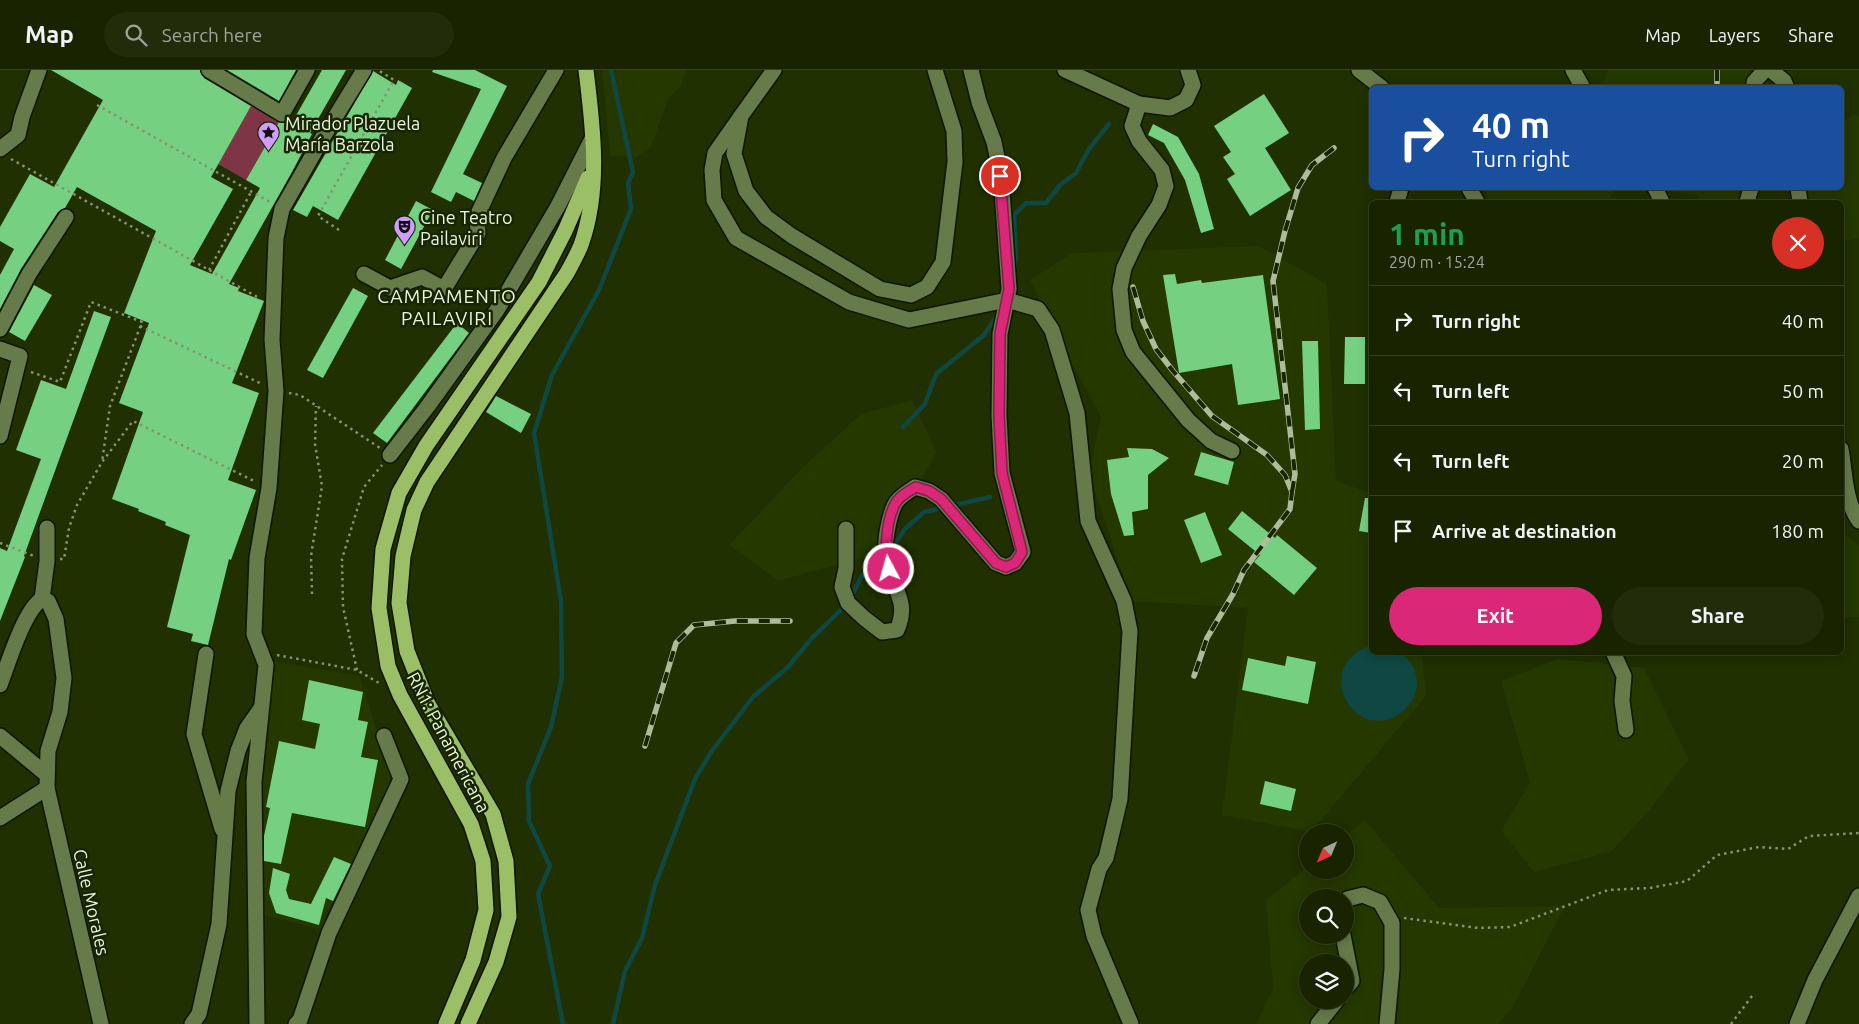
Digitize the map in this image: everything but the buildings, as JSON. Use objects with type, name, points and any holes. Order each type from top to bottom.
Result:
[{"type":"highway","name":"RN1: Panamericana","points":[[468,1024],[496,962],[509,917],[506,861],[493,814],[428,704],[406,651],[398,603],[403,556],[414,510],[427,482],[570,266],[580,246],[590,211],[593,168],[592,114],[586,70]]},
{"type":"highway","name":"RN1: Panamericana","points":[[446,1024],[474,960],[486,910],[483,861],[472,824],[400,695],[388,666],[378,608],[383,549],[399,493],[426,446],[539,282],[565,231],[593,168]]},
{"type":"street","points":[[4,154],[18,135],[22,117],[39,70]]},
{"type":"street","points":[[209,70],[282,114],[307,70]]},
{"type":"street","points":[[257,1024],[254,782],[266,665],[254,634],[257,568],[269,488],[276,391],[272,340],[276,238],[282,209],[364,70]]},
{"type":"street","points":[[364,274],[390,288],[422,277],[444,289],[478,233],[477,216],[504,158],[556,70]]},
{"type":"street","points":[[774,70],[740,116],[716,154],[712,170],[714,200],[736,238],[848,302],[909,320],[1007,300],[1038,309],[1052,330],[1077,413],[1088,521],[1124,601],[1130,631],[1120,799],[1106,858],[1099,869],[1088,910],[1094,936],[1131,1024]]},
{"type":"street","points":[[740,116],[734,154],[746,191],[766,217],[792,236],[880,289],[911,295],[927,287],[943,262],[955,162],[954,131],[935,70]]},
{"type":"street","points":[[846,529],[846,568],[842,587],[848,603],[882,632],[897,630],[902,619],[903,606],[886,557],[888,528],[896,502],[904,494],[916,487],[929,491],[941,499],[996,563],[1006,567],[1015,563],[1022,552],[1002,473],[999,416],[1000,334],[1009,289],[1000,176],[994,142],[979,102],[971,70]]},
{"type":"street","points":[[1065,70],[1139,104],[1170,108],[1186,100],[1194,85],[1188,70]]},
{"type":"street","points":[[1359,70],[1379,85]]},
{"type":"street","points":[[1573,70],[1581,85]]},
{"type":"street","points":[[1754,85],[1754,82],[1765,70]]},
{"type":"street","points":[[1771,70],[1785,80]]},
{"type":"street","points":[[1139,104],[1132,126],[1139,140],[1162,170],[1166,186],[1159,205],[1139,236],[1124,268],[1120,289],[1124,330],[1132,352],[1188,420],[1211,441],[1232,451]]},
{"type":"street","points":[[390,455],[497,310],[558,206],[592,139]]},
{"type":"street","points":[[0,330],[29,274],[66,218]]},
{"type":"street","points":[[0,349],[20,356],[0,436]]},
{"type":"street","points":[[1844,467],[1854,515],[1859,521]]},
{"type":"street","points":[[0,686],[18,638],[35,603],[42,599],[47,561],[47,528]]},
{"type":"street","name":"Calle Morales","points":[[42,599],[48,601],[56,620],[64,678],[60,712],[48,751],[47,782],[101,1024]]},
{"type":"street","points":[[206,654],[194,734],[225,838]]},
{"type":"street","points":[[1614,655],[1624,676],[1622,701],[1626,730]]},
{"type":"street","points":[[192,1024],[199,1014],[219,924],[228,791],[246,728],[261,708]]},
{"type":"street","points":[[0,736],[47,782],[0,818]]},
{"type":"street","points":[[296,1024],[300,1020],[329,933],[401,779],[384,736]]},
{"type":"street","points":[[1354,898],[1363,895],[1380,902],[1392,923],[1392,969],[1387,1024]]},
{"type":"street","points":[[1797,1024],[1815,980],[1859,896]]},
{"type":"street","points":[[1318,1024],[1330,1009]]},
{"type":"path","points":[[339,230],[318,216],[394,80],[378,70]]},
{"type":"path","points":[[97,105],[282,209]]},
{"type":"path","points":[[4,154],[273,306]]},
{"type":"path","points":[[210,270],[251,191]]},
{"type":"path","points":[[17,367],[60,382],[91,302],[142,322],[110,406],[102,462]]},
{"type":"path","points":[[140,326],[276,391],[300,395],[390,455],[364,487],[342,559],[343,608],[357,670]]},
{"type":"path","points":[[312,594],[311,556],[322,486],[315,444],[316,406]]},
{"type":"path","points":[[0,543],[47,561],[64,558],[69,528],[77,506],[102,462],[133,421],[269,488]]},
{"type":"path","points":[[261,652],[357,670],[400,695]]},
{"type":"path","points":[[1388,915],[1478,928],[1510,926],[1608,890],[1650,888],[1687,881],[1718,855],[1759,847],[1788,849],[1809,836],[1859,833]]},
{"type":"path","points":[[1731,1024],[1752,996]]},
{"type":"shaded area","points":[[602,70],[687,70],[680,87],[668,99],[651,147],[636,157],[610,156]]},
{"type":"shaded area","points":[[1608,70],[1754,70],[1771,85],[1602,85]]},
{"type":"shaded area","points":[[252,104],[280,120],[246,180],[218,164]]},
{"type":"shaded area","points":[[1854,114],[1859,116],[1859,238],[1844,241],[1844,200],[1808,200],[1806,193],[1807,190],[1844,190],[1844,121]]},
{"type":"shaded area","points":[[1485,190],[1614,190],[1609,200],[1489,200]]},
{"type":"shaded area","points":[[1662,190],[1760,190],[1757,200],[1699,200],[1697,195]]},
{"type":"shaded area","points":[[1259,246],[1327,284],[1336,481],[1369,492],[1369,655],[1422,655],[1426,696],[1318,824],[1299,824],[1299,830],[1222,815],[1248,608],[1131,601],[1089,473],[1101,417],[1030,280],[1072,253]]},
{"type":"shaded area","points":[[912,400],[937,453],[873,555],[778,581],[729,545],[804,466],[861,414]]},
{"type":"shaded area","points":[[1844,534],[1859,545],[1859,617],[1844,617]]},
{"type":"shaded area","points":[[1558,659],[1644,668],[1689,759],[1651,808],[1611,852],[1534,872],[1501,831],[1530,782],[1501,681]]},
{"type":"shaded area","points":[[274,661],[359,676],[393,779],[320,929],[262,915],[257,826],[261,746]]},
{"type":"shaded area","points":[[1365,820],[1439,908],[1565,906],[1513,1007],[1498,1024],[1256,1024],[1273,988],[1266,900],[1299,873],[1299,879],[1354,879],[1354,829]]},
{"type":"water","points":[[1369,646],[1369,655],[1404,655],[1414,669],[1417,686],[1412,700],[1403,712],[1389,719],[1374,721],[1360,715],[1347,702],[1343,692],[1341,677],[1346,663],[1357,652]]},
{"type":"waterway","points":[[563,1024],[538,894],[550,866],[529,821],[528,784],[551,727],[562,677],[561,601],[534,433],[552,375],[599,290],[631,209],[628,183],[633,172],[611,70]]},
{"type":"waterway","points":[[1014,268],[1016,257],[1014,215],[1026,203],[1046,203],[1060,185],[1076,173],[1089,149],[1109,124]]},
{"type":"waterway","points":[[903,427],[925,404],[936,374],[984,335],[998,314]]},
{"type":"waterway","points":[[891,550],[905,529],[924,512],[990,497]]},
{"type":"waterway","points":[[850,599],[863,574],[883,559]]},
{"type":"waterway","points":[[613,1024],[625,971],[642,938],[655,885],[695,779],[711,752],[753,697],[788,667],[812,638],[846,605]]},
{"type":"railway","points":[[1717,70],[1717,85]]},
{"type":"railway","points":[[1292,492],[1295,474],[1273,281],[1298,188],[1312,165],[1334,148]]},
{"type":"railway","points":[[1133,287],[1143,321],[1156,349],[1173,371],[1212,416],[1267,455],[1285,475],[1292,492],[1290,509],[1244,570],[1233,594],[1207,638],[1194,676]]},
{"type":"railway","points":[[645,746],[676,643],[694,625],[735,621],[790,621]]},
{"type":"place","name":"Mirador Plazuela María Barzola","points":[[269,152]]},
{"type":"place","name":"Cine Teatro Pailaviri","points":[[404,246]]},
{"type":"district","name":"CAMPAMENTO PAILAVIRI","points":[[447,307]]},
{"type":"route","points":[[889,569],[886,557],[888,528],[896,502],[904,494],[916,487],[929,491],[941,499],[987,555],[996,563],[1006,567],[1015,563],[1022,552],[1018,530],[1002,473],[999,416],[1000,334],[1009,289],[1000,176]]}]
